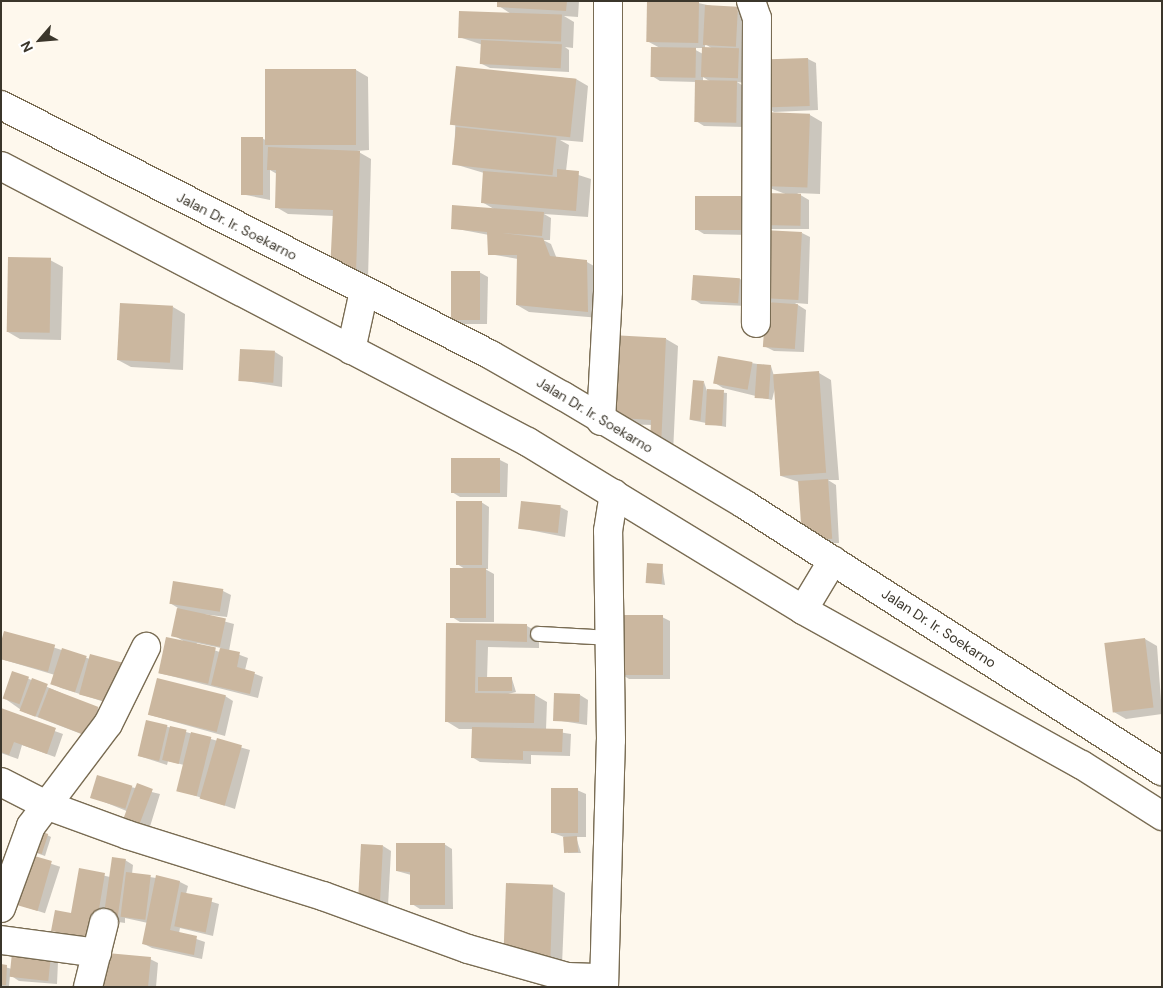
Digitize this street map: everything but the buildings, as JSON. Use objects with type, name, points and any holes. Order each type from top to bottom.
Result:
[{"type":"main road","points":[[601,421],[608,290],[608,1]]},
{"type":"main road","points":[[751,1],[757,18],[756,323]]},
{"type":"main road","name":"Jalan Dr. Ir. Soekarno","points":[[1,105],[491,355],[833,560],[1162,771]]},
{"type":"main road","points":[[1,166],[351,350],[614,493],[803,610],[1082,765],[1162,816]]},
{"type":"main road","points":[[351,350],[364,291]]},
{"type":"main road","points":[[1,782],[46,805],[468,949],[567,977],[603,982],[611,740],[608,531],[614,493]]},
{"type":"main road","points":[[803,610],[833,560]]},
{"type":"main road","points":[[1,908],[30,826],[69,780],[108,724],[146,647]]},
{"type":"main road","points":[[88,987],[104,922]]},
{"type":"main road","points":[[1,940],[97,953]]},
{"type":"lane","points":[[538,634],[609,638]]}]
